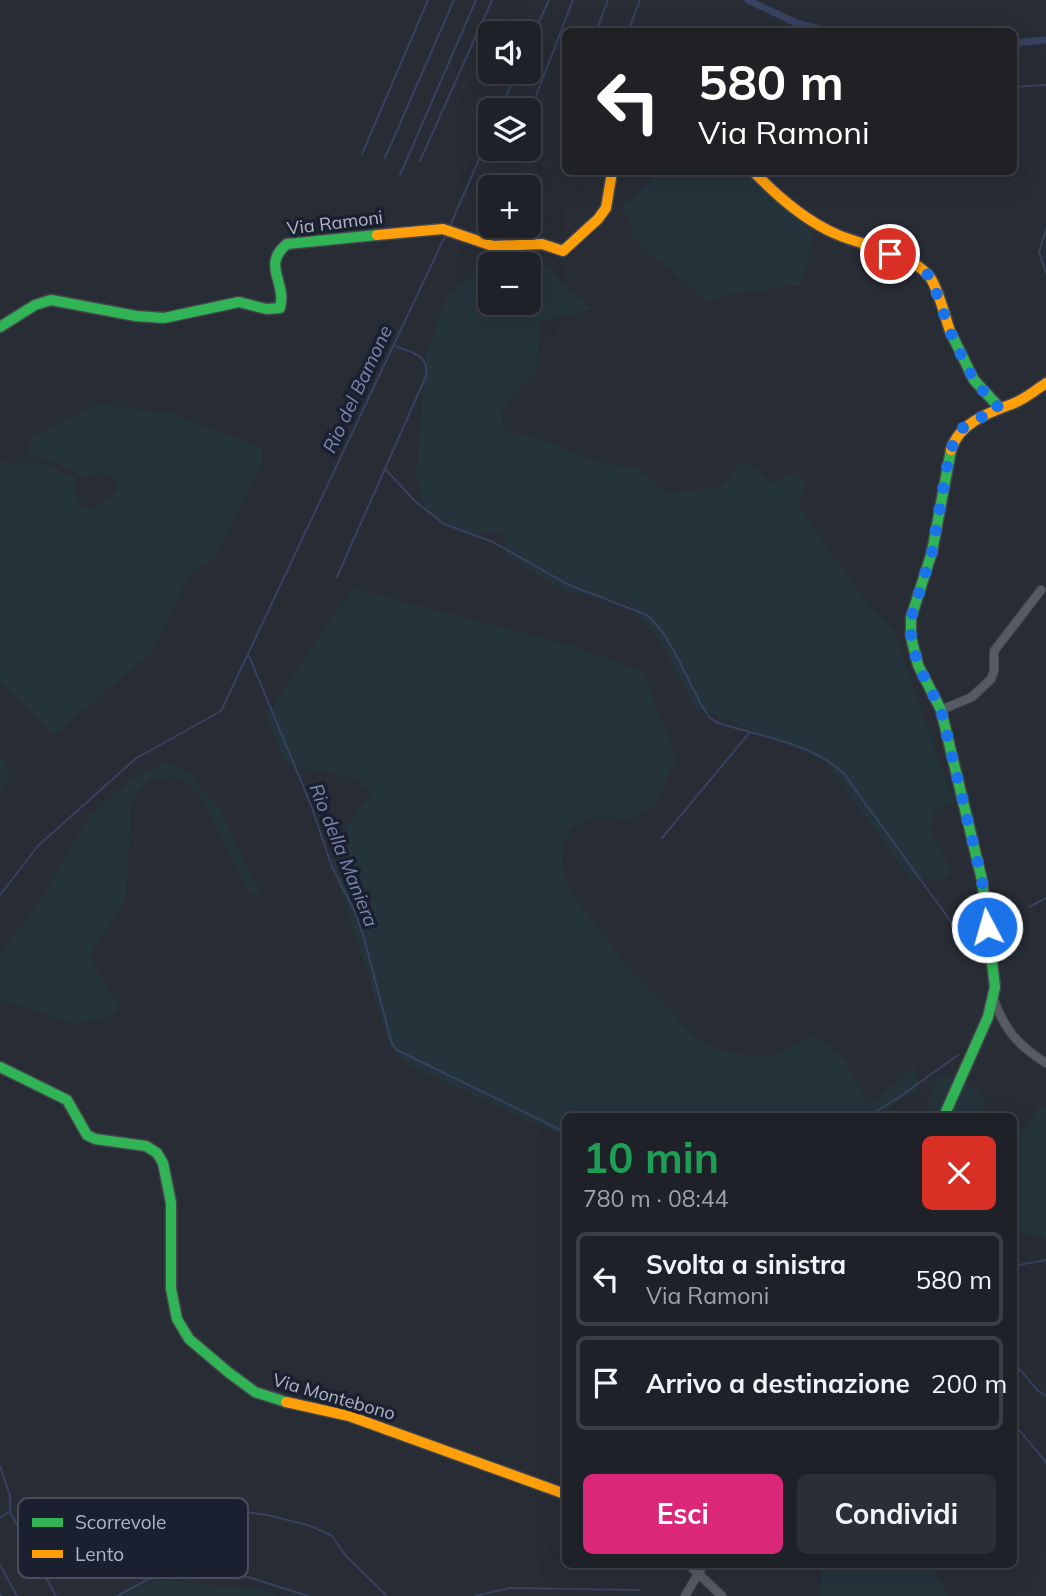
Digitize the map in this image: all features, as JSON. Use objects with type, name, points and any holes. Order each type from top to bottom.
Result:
[{"type":"street","name":"Via Ramoni","points":[[0,327],[35,305],[51,300],[135,316],[164,318],[232,303],[280,308],[284,298],[275,255],[287,244],[448,230],[493,246],[542,244],[563,251],[598,219],[606,208],[612,175]]},
{"type":"street","points":[[757,175],[778,198],[808,219],[836,234],[908,260],[924,270],[931,278],[953,339],[974,380],[999,407]]},
{"type":"street","points":[[945,1113],[988,1017],[995,987],[982,880],[941,710],[918,665],[911,637],[911,618],[932,552],[948,461],[955,437],[961,429],[999,407],[1014,404],[1046,383]]},
{"type":"street","points":[[941,710],[972,697],[990,679],[994,670],[994,650],[1041,590]]},
{"type":"street","points":[[993,997],[1002,1021],[1023,1049],[1046,1063]]},
{"type":"street","name":"Via Montebono","points":[[0,1067],[67,1100],[87,1135],[95,1139],[146,1146],[157,1153],[163,1163],[171,1203],[171,1277],[177,1319],[189,1339],[228,1372],[255,1392],[272,1399],[348,1416],[562,1493]]},
{"type":"street","points":[[692,1568],[722,1596]]},
{"type":"street","points":[[685,1596],[701,1568]]},
{"type":"shaded area","points":[[658,175],[763,175],[796,204],[818,216],[801,284],[729,295],[710,303],[635,241],[623,205]]},
{"type":"shaded area","points":[[541,261],[564,286],[593,309],[542,321],[535,375],[514,394],[501,414],[505,430],[547,441],[588,459],[637,467],[666,494],[721,486],[744,459],[772,484],[794,471],[807,483],[798,505],[870,608],[894,631],[953,801],[934,811],[932,834],[952,871],[941,881],[911,880],[824,760],[694,707],[662,644],[627,602],[563,590],[506,555],[503,532],[469,535],[426,510],[416,476],[426,354],[447,295],[478,271],[478,315],[541,315]]},
{"type":"shaded area","points":[[98,404],[173,414],[262,448],[262,463],[213,561],[191,571],[151,653],[54,735],[0,682],[0,462],[49,465],[75,479],[77,502],[88,510],[101,504],[119,489],[113,475],[101,473],[83,478],[60,464],[27,453],[33,436]]},
{"type":"shaded area","points":[[353,588],[572,646],[643,671],[677,759],[654,806],[633,818],[594,817],[572,827],[561,852],[568,889],[631,971],[697,1039],[726,1052],[770,1058],[814,1034],[845,1059],[868,1105],[915,1066],[918,1089],[881,1113],[562,1113],[562,1136],[404,1063],[388,1040],[329,852],[359,808],[373,794],[353,778],[285,764],[266,716]]},
{"type":"shaded area","points":[[0,755],[11,775],[0,793]]},
{"type":"shaded area","points":[[165,762],[188,773],[219,808],[261,895],[249,893],[203,801],[181,777],[152,778],[131,800],[126,899],[90,955],[119,1007],[111,1015],[76,1025],[0,1000],[0,955],[44,894],[89,816],[132,779]]},
{"type":"shaded area","points":[[938,1074],[981,1090],[985,1113],[925,1113]]},
{"type":"shaded area","points":[[1041,1103],[1046,1108],[1046,1238],[1017,1231],[1017,1132],[1022,1130]]},
{"type":"shaded area","points":[[822,1568],[933,1568],[949,1596],[820,1596]]},
{"type":"shaded area","points":[[156,1580],[258,1589],[279,1596],[118,1596]]},
{"type":"waterway","points":[[362,154],[428,0]]},
{"type":"waterway","points":[[385,158],[454,0]]},
{"type":"waterway","points":[[400,175],[476,0]]},
{"type":"waterway","points":[[420,161],[492,0]]},
{"type":"waterway","name":"Rio del Bamone","points":[[539,21],[549,0]]},
{"type":"waterway","points":[[562,28],[573,0]]},
{"type":"waterway","points":[[598,28],[608,0]]},
{"type":"waterway","points":[[630,28],[640,0]]},
{"type":"waterway","points":[[748,0],[796,23],[815,28]]},
{"type":"waterway","points":[[535,98],[562,29]]},
{"type":"waterway","points":[[1017,43],[1046,40]]},
{"type":"waterway","name":"Rio del Bamone","points":[[505,98],[512,84]]},
{"type":"waterway","points":[[1017,87],[1046,85]]},
{"type":"waterway","name":"Rio del Bamone","points":[[450,226],[478,161]]},
{"type":"waterway","points":[[1046,229],[1039,252],[1046,273]]},
{"type":"waterway","name":"Rio del Bamone","points":[[0,895],[38,846],[135,759],[221,711],[446,234]]},
{"type":"waterway","points":[[337,577],[426,376],[425,363],[418,355],[395,346]]},
{"type":"waterway","points":[[386,470],[416,502],[444,524],[493,542],[569,585],[647,615],[662,631],[709,717],[716,722],[800,747],[831,763],[844,774],[952,923]]},
{"type":"waterway","name":"Rio della Maniera","points":[[249,656],[311,805],[332,867],[355,912],[392,1044],[397,1050],[562,1131]]},
{"type":"waterway","points":[[662,838],[750,732]]},
{"type":"waterway","points":[[1029,907],[1046,898]]},
{"type":"waterway","points":[[873,1113],[958,1055]]},
{"type":"waterway","points":[[1017,1265],[1046,1260]]},
{"type":"waterway","name":"Rio della Maniera","points":[[1017,1366],[1038,1391],[1046,1396]]},
{"type":"waterway","points":[[1017,1428],[1046,1462]]},
{"type":"waterway","points":[[0,1466],[10,1496],[10,1512],[18,1527]]},
{"type":"waterway","points":[[0,1518],[9,1512]]},
{"type":"waterway","points":[[248,1513],[308,1525],[331,1535],[346,1556],[387,1596]]},
{"type":"waterway","points":[[0,1565],[17,1596]]},
{"type":"waterway","points":[[248,1577],[308,1596]]},
{"type":"waterway","points":[[46,1578],[56,1596]]},
{"type":"waterway","points":[[117,1596],[154,1578]]},
{"type":"waterway","points":[[475,1596],[510,1588],[639,1590]]},
{"type":"traffic: fast","points":[[0,327],[35,305],[51,300],[136,316],[164,318],[239,302],[266,309],[280,308],[280,290],[275,267],[276,259],[287,244],[377,235]]},
{"type":"traffic: fast","points":[[950,331],[974,380],[999,407]]},
{"type":"traffic: fast","points":[[945,1113],[988,1017],[995,987],[982,880],[941,710],[918,665],[911,637],[911,618],[932,552],[951,450]]},
{"type":"traffic: fast","points":[[0,1067],[67,1100],[87,1135],[95,1139],[146,1146],[157,1153],[163,1163],[171,1203],[171,1289],[177,1319],[189,1339],[228,1372],[255,1392],[286,1402]]},
{"type":"traffic: slow","points":[[377,235],[443,229],[493,246],[542,244],[563,251],[598,219],[606,208],[612,175]]},
{"type":"traffic: slow","points":[[757,175],[782,199],[813,222],[836,234],[909,260],[920,267],[935,287],[950,331]]},
{"type":"traffic: slow","points":[[951,450],[967,426],[993,411],[1021,400],[1046,383]]},
{"type":"traffic: slow","points":[[286,1402],[349,1416],[562,1493]]},
{"type":"route","points":[[890,254],[908,260],[931,278],[953,339],[974,380],[999,407],[961,429],[955,437],[948,461],[932,552],[911,618],[911,637],[918,665],[941,710],[982,880],[987,927]]}]
